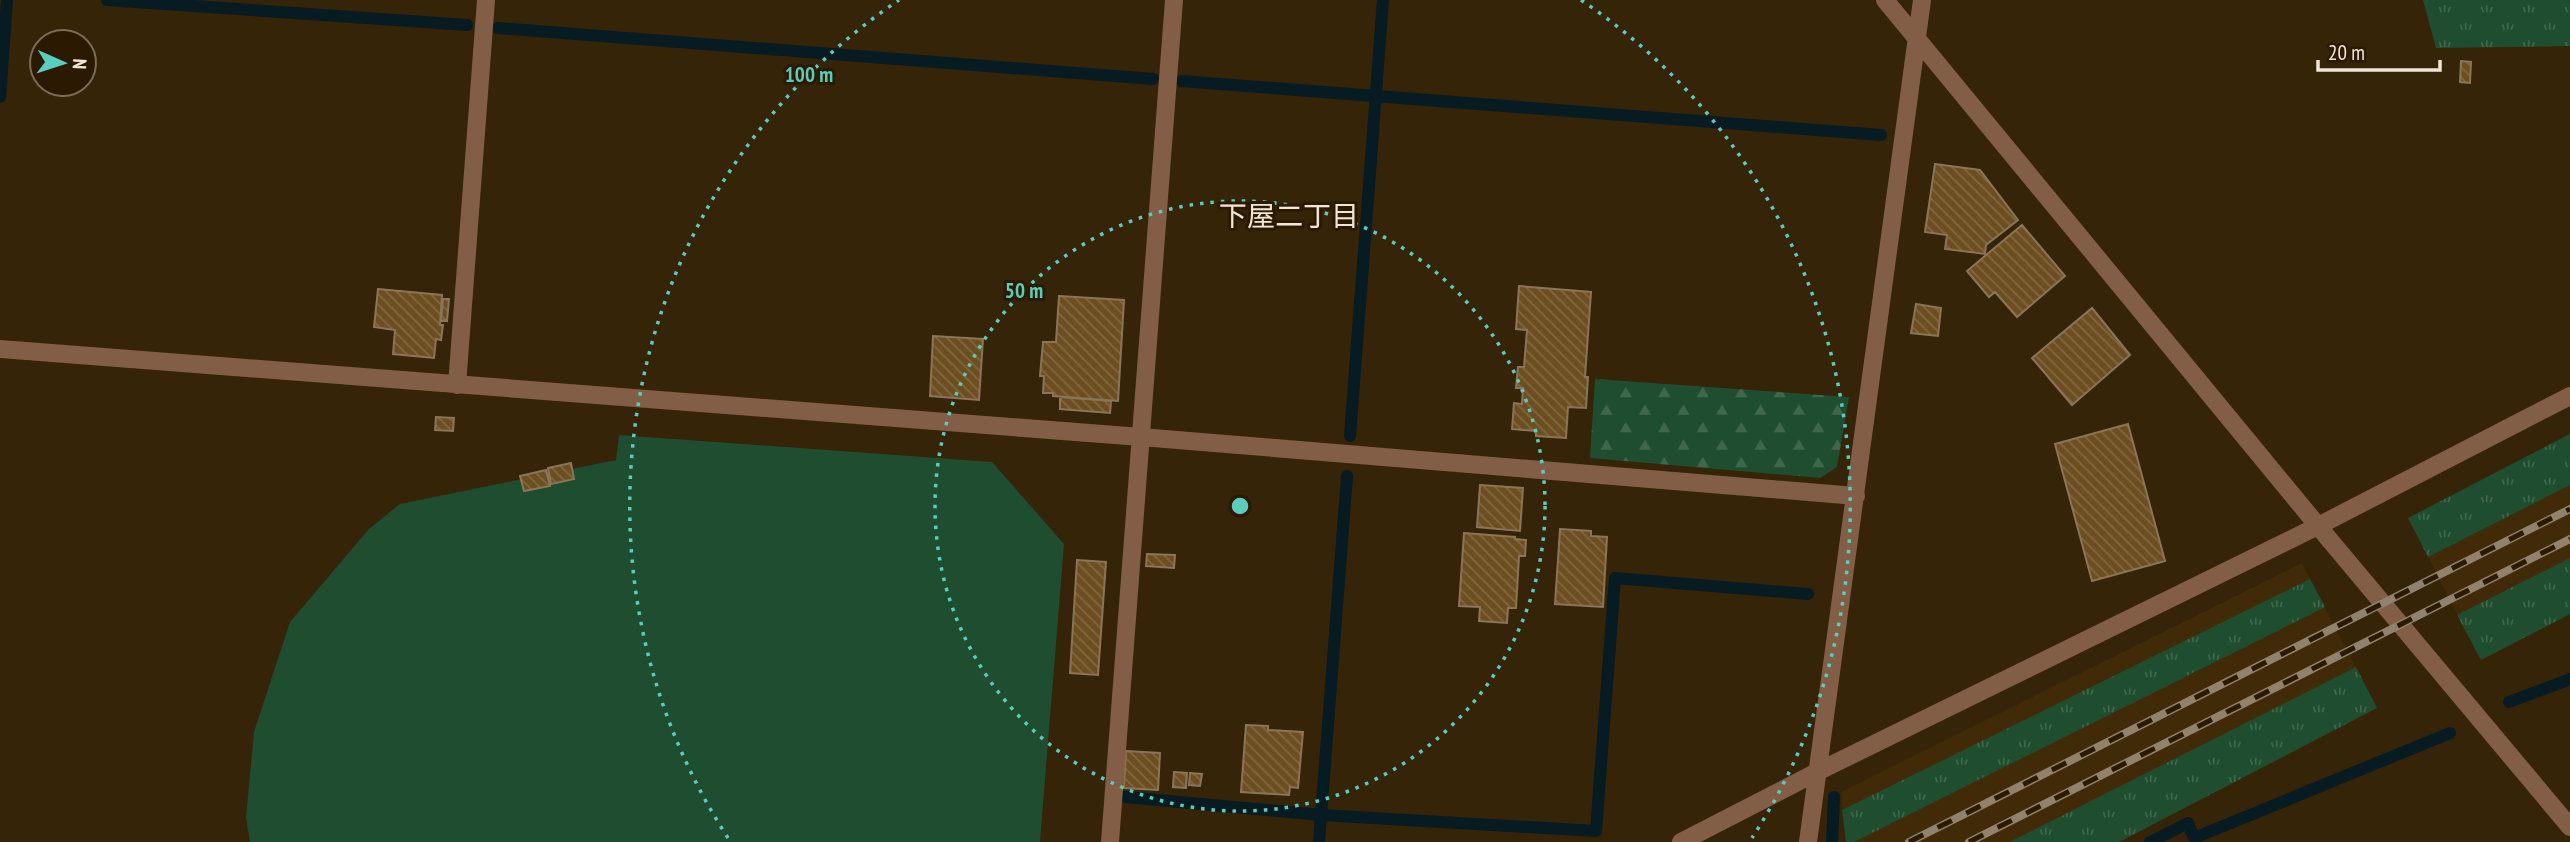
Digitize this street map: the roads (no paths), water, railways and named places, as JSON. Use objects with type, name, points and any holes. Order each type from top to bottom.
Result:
[{"type":"street","points":[[457,385],[486,0]]},
{"type":"street","points":[[1110,842],[1174,0]]},
{"type":"street","points":[[1885,0],[2570,827]]},
{"type":"street","points":[[1808,842],[1922,0]]},
{"type":"street","points":[[0,349],[1141,437],[1856,496]]},
{"type":"street","points":[[1681,842],[1819,771],[2318,526],[2570,396]]},
{"type":"waterway","points":[[0,97],[7,0]]},
{"type":"waterway","points":[[107,0],[467,25]]},
{"type":"waterway","points":[[1350,436],[1383,0]]},
{"type":"waterway","points":[[497,28],[1153,79]]},
{"type":"waterway","points":[[1181,81],[1881,135]]},
{"type":"waterway","points":[[1319,842],[1347,476]]},
{"type":"waterway","points":[[1125,797],[1321,815],[1596,831],[1615,578],[1808,594]]},
{"type":"waterway","points":[[2509,702],[2570,679]]},
{"type":"waterway","points":[[2150,842],[2188,823],[2194,838],[2450,733]]},
{"type":"waterway","points":[[1832,842],[1834,797]]},
{"type":"railway","points":[[1909,842],[2570,509]]},
{"type":"railway","points":[[1969,842],[2570,539]]},
{"type":"district","name":"下屋二丁目","points":[[1289,215]]}]
